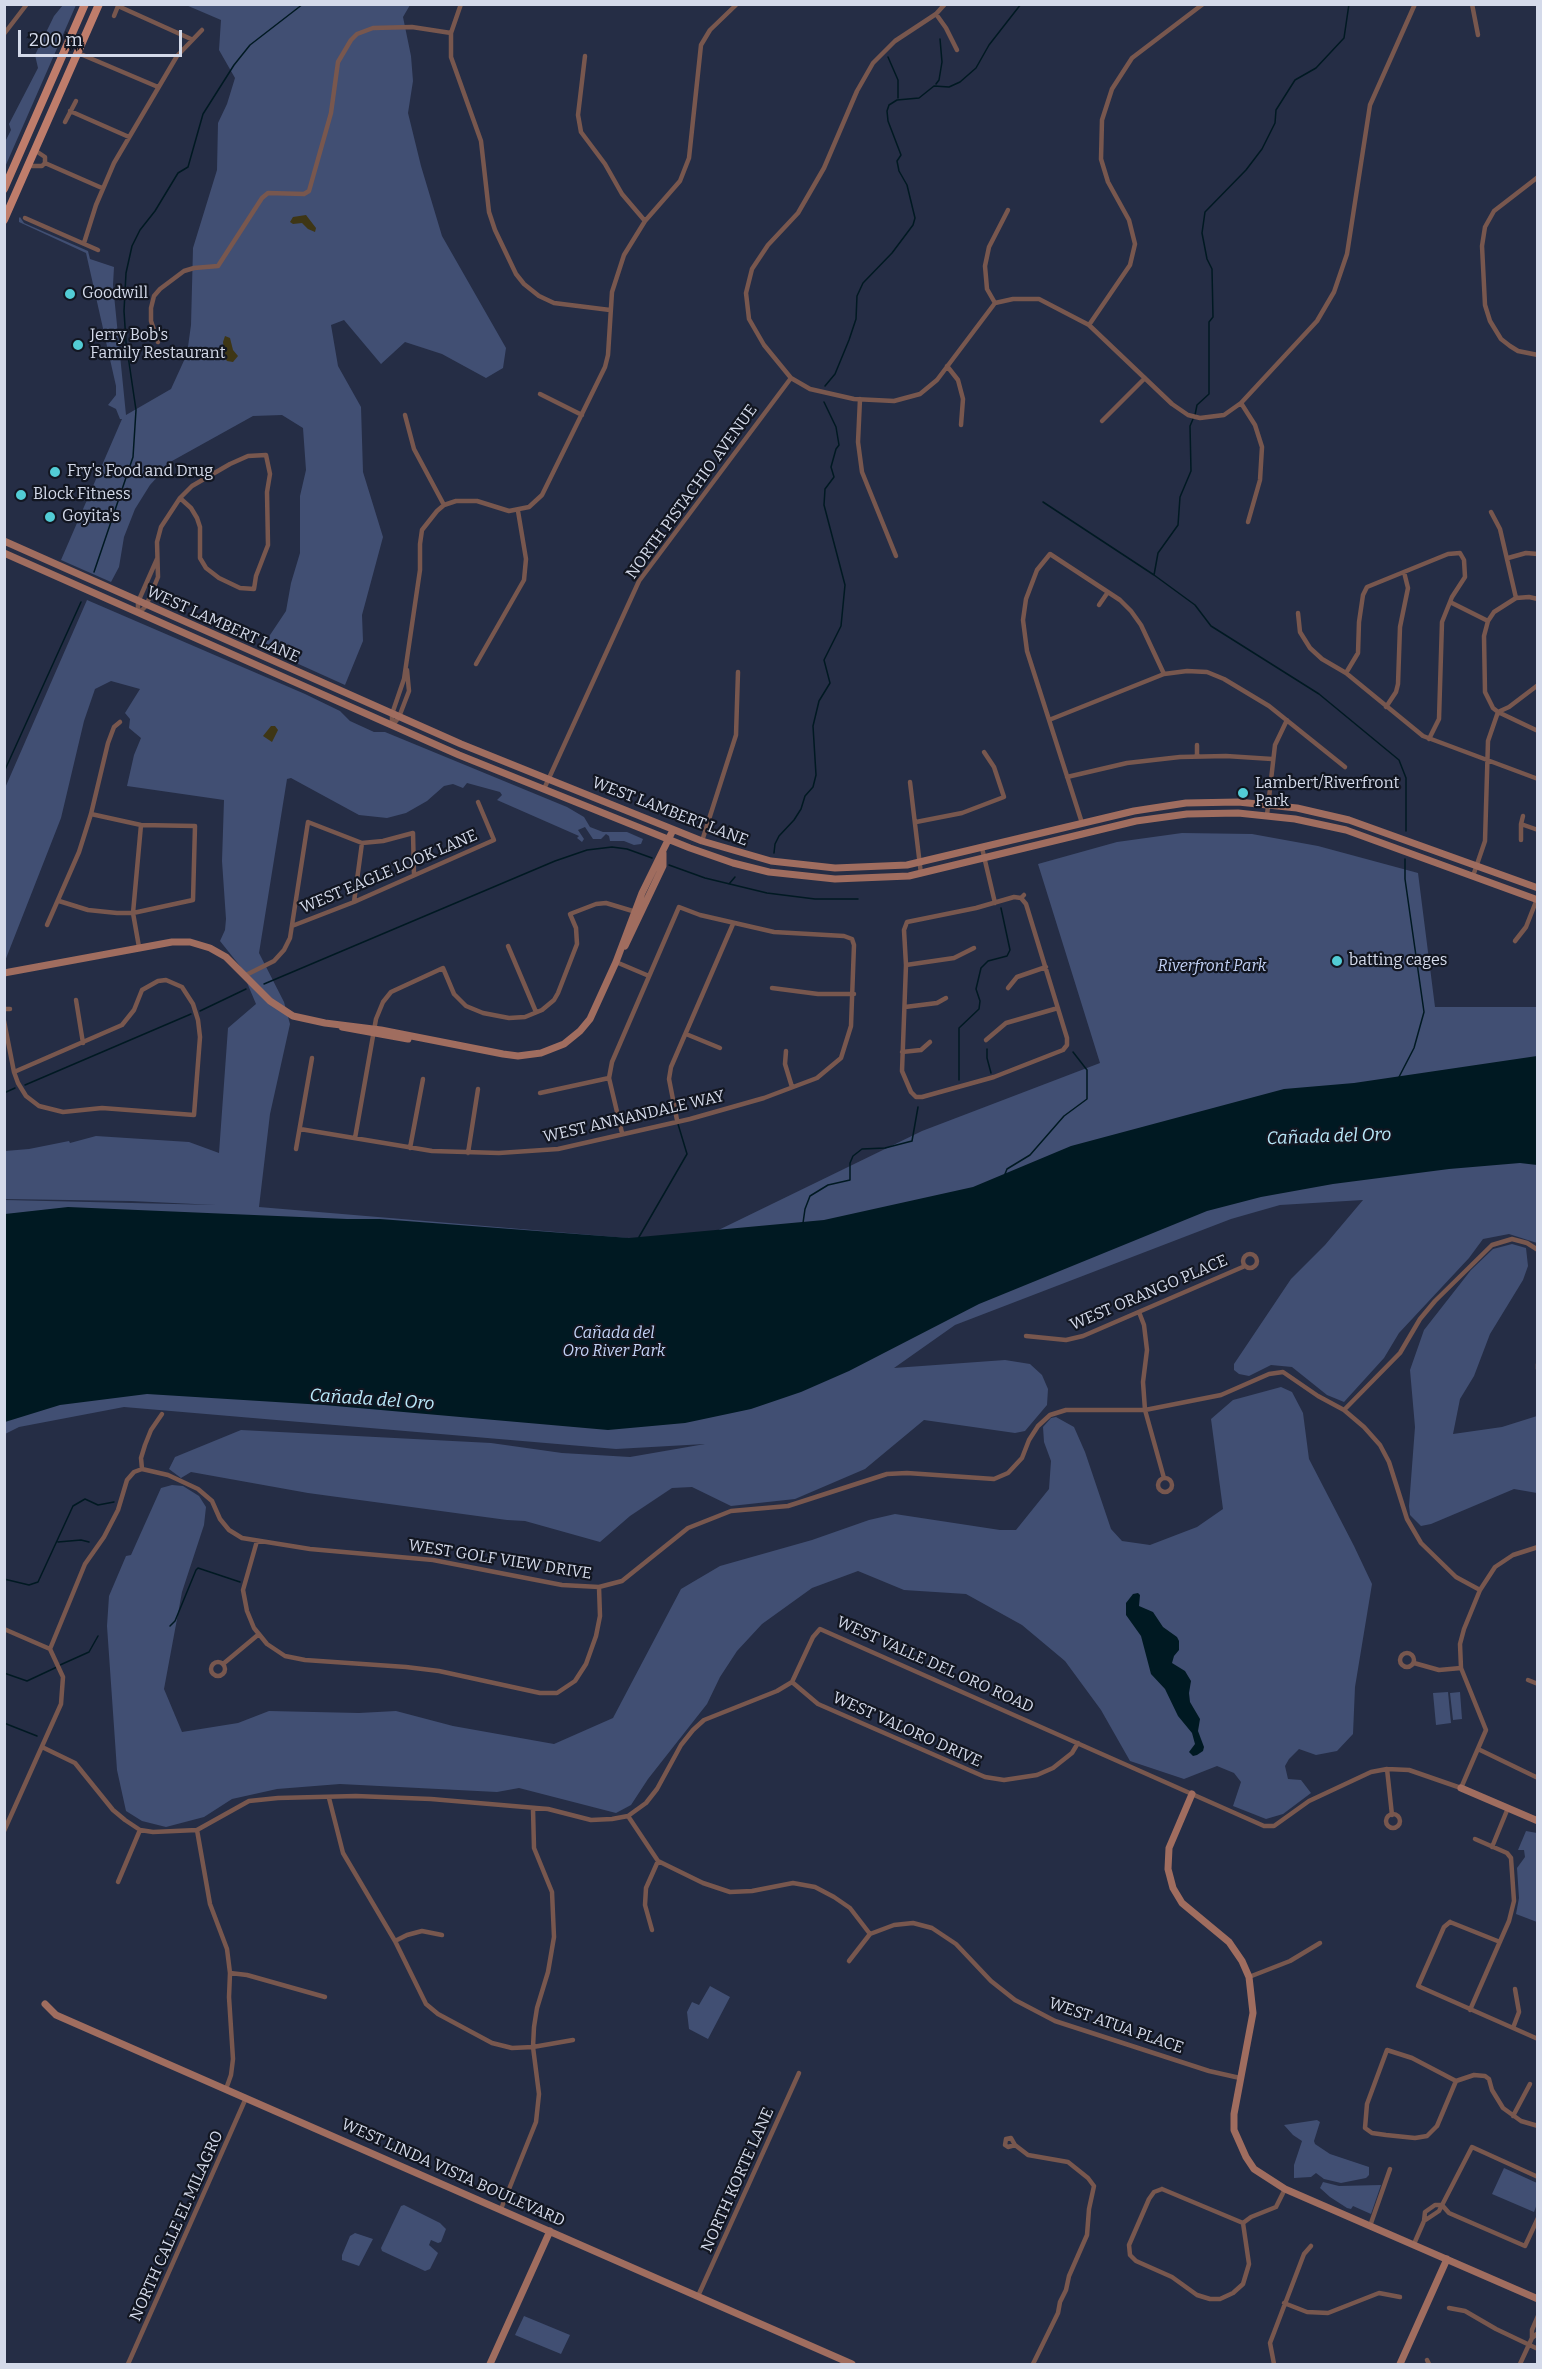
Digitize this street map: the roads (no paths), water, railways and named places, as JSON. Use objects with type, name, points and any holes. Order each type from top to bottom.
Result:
[{"type":"main road","points":[[4,189],[85,4]]},
{"type":"main road","points":[[4,220],[99,4]]},
{"type":"main road","name":"WEST LAMBERT LANE","points":[[4,541],[146,606],[396,715],[702,842],[754,857],[805,866],[863,868],[919,863],[1134,811],[1172,805],[1227,802],[1268,804],[1312,811],[1355,822],[1538,888]]},
{"type":"main road","name":"WEST LAMBERT LANE","points":[[4,554],[392,726],[544,789],[669,840],[734,863],[786,875],[849,879],[921,874],[1149,819],[1214,813],[1267,815],[1310,822],[1358,834],[1537,899]]},
{"type":"main road","points":[[4,973],[139,947],[190,942],[219,952],[246,975],[276,1007],[293,1016],[518,1056],[541,1053],[554,1049],[575,1036],[597,1006],[658,859],[673,830]]},
{"type":"main road","name":"WEST VALLE DEL ORO ROAD","points":[[1461,1788],[1538,1821]]},
{"type":"main road","points":[[1192,1794],[1169,1848],[1169,1878],[1177,1897],[1187,1910],[1214,1928],[1234,1948],[1249,1977],[1253,2013],[1234,2114],[1234,2130],[1254,2169],[1285,2189],[1538,2299]]},
{"type":"main road","name":"WEST LINDA VISTA BOULEVARD","points":[[45,2004],[56,2015],[852,2364]]},
{"type":"main road","points":[[490,2364],[550,2230]]},
{"type":"main road","points":[[1400,2364],[1448,2259]]},
{"type":"street","points":[[4,34],[27,4]]},
{"type":"street","points":[[461,4],[451,33],[451,57],[484,154],[489,212],[516,274],[524,284],[545,300],[563,305],[610,310]]},
{"type":"street","points":[[392,726],[409,691],[406,664],[420,570],[421,536],[426,523],[444,505],[466,500],[477,501],[500,510],[518,511],[529,507],[542,495],[609,355],[610,310],[618,267],[645,221],[680,181],[689,158],[701,45],[710,30],[737,4]]},
{"type":"street","points":[[945,4],[936,14],[895,41],[873,63],[857,91],[824,168],[798,213],[768,244],[752,269],[746,293],[749,319],[764,345],[791,378],[810,388],[860,399],[894,401],[921,394],[937,380],[995,303],[1013,299],[1039,299],[1089,325],[1172,404],[1194,417],[1212,418],[1224,415],[1241,403],[1317,321],[1334,292],[1347,254],[1370,105],[1415,4]]},
{"type":"street","points":[[1089,325],[1130,265],[1135,244],[1129,220],[1108,182],[1101,159],[1102,120],[1112,90],[1132,58],[1203,4]]},
{"type":"street","points":[[1472,4],[1478,35]]},
{"type":"street","points":[[114,16],[118,5],[191,39]]},
{"type":"street","points":[[936,14],[957,50]]},
{"type":"street","points":[[158,342],[151,321],[151,308],[154,296],[160,289],[184,272],[194,268],[218,266],[262,198],[268,193],[304,194],[309,191],[331,113],[338,62],[351,40],[357,34],[373,28],[412,27],[451,33]]},
{"type":"street","points":[[84,243],[102,188],[129,137],[177,56],[201,30]]},
{"type":"street","points":[[78,52],[158,87]]},
{"type":"street","points":[[585,56],[578,115],[582,132],[605,164],[622,194],[645,221]]},
{"type":"street","points":[[65,122],[76,101]]},
{"type":"street","points":[[70,111],[129,137]]},
{"type":"street","points":[[36,151],[45,157],[45,163]]},
{"type":"street","points":[[45,163],[102,188]]},
{"type":"street","points":[[29,166],[42,166],[45,163]]},
{"type":"street","points":[[1538,177],[1494,211],[1485,227],[1482,246],[1485,305],[1494,330],[1510,346],[1538,356]]},
{"type":"street","points":[[995,303],[987,289],[985,266],[989,247],[1008,210]]},
{"type":"street","points":[[25,218],[98,250]]},
{"type":"street","points":[[947,366],[958,380],[961,390],[963,399],[961,425]]},
{"type":"street","name":"NORTH PISTACHIO AVENUE","points":[[544,789],[639,581],[791,378]]},
{"type":"street","points":[[1102,421],[1145,378]]},
{"type":"street","points":[[540,394],[582,415]]},
{"type":"street","points":[[860,399],[858,442],[862,472],[896,556]]},
{"type":"street","points":[[1241,403],[1255,425],[1262,447],[1263,464],[1248,522]]},
{"type":"street","points":[[405,416],[414,449],[444,505]]},
{"type":"street","points":[[138,614],[146,606],[158,577],[157,559],[161,527],[180,498],[192,486],[230,464],[248,456],[266,455],[270,474],[267,492],[268,545],[256,576],[254,589],[240,588],[219,578],[206,568],[200,558],[200,527],[197,518],[191,508],[180,498]]},
{"type":"street","points":[[476,664],[524,580],[526,559],[518,511]]},
{"type":"street","points":[[1491,512],[1500,529],[1516,598]]},
{"type":"street","points":[[1346,673],[1358,653],[1359,622],[1363,595],[1367,587],[1448,554],[1460,553],[1464,560],[1465,576],[1450,602],[1441,631],[1439,719],[1429,739]]},
{"type":"street","points":[[1508,558],[1526,553],[1538,554]]},
{"type":"street","points":[[1082,823],[1027,651],[1023,620],[1026,599],[1037,570],[1050,554],[1108,592],[1131,611],[1164,674]]},
{"type":"street","points":[[138,614],[138,602],[157,559]]},
{"type":"street","points":[[1386,706],[1396,692],[1398,684],[1400,627],[1408,583],[1404,572]]},
{"type":"street","points":[[1099,605],[1108,592]]},
{"type":"street","points":[[1538,598],[1516,598],[1502,605],[1488,621],[1484,636],[1484,687],[1489,703],[1498,712],[1538,730]]},
{"type":"street","points":[[1450,602],[1488,621]]},
{"type":"street","points":[[1298,613],[1300,632],[1310,648],[1322,659],[1346,673],[1429,739],[1538,778]]},
{"type":"street","points":[[1049,720],[1164,674],[1187,671],[1206,672],[1269,706],[1345,767]]},
{"type":"street","points":[[702,842],[736,735],[738,672]]},
{"type":"street","points":[[1473,876],[1486,831],[1489,736],[1498,712],[1509,707],[1538,685]]},
{"type":"street","points":[[1267,815],[1276,740],[1287,720]]},
{"type":"street","points":[[47,925],[59,901],[91,814],[108,743],[114,727],[120,722]]},
{"type":"street","points":[[1197,745],[1197,756]]},
{"type":"street","points":[[916,822],[962,813],[1004,797],[994,767],[984,752]]},
{"type":"street","points":[[1067,777],[1128,763],[1197,756],[1272,759]]},
{"type":"street","points":[[910,782],[921,874]]},
{"type":"street","name":"WEST EAGLE LOOK LANE","points":[[292,926],[354,902],[494,840],[478,802]]},
{"type":"street","points":[[59,901],[104,914],[133,913],[193,900],[195,826],[141,825],[91,814]]},
{"type":"street","points":[[1521,840],[1523,816]]},
{"type":"street","points":[[246,975],[279,956],[286,946],[292,926],[308,822],[362,843],[383,842],[413,833],[414,875]]},
{"type":"street","points":[[1521,824],[1538,830]]},
{"type":"street","points":[[139,947],[133,913],[141,825]]},
{"type":"street","points":[[354,902],[362,843]]},
{"type":"street","points":[[981,848],[995,903]]},
{"type":"street","points":[[1022,897],[1026,904],[1069,1045],[1063,1050],[994,1077],[926,1096],[914,1096],[902,1071],[906,965],[905,920],[995,903],[1022,897]]},
{"type":"street","points":[[1515,941],[1526,927],[1537,899]]},
{"type":"street","points":[[356,1138],[374,1031],[380,1007],[391,992],[443,968],[454,994],[472,1009],[518,1018],[536,1012],[554,1000],[576,952],[577,936],[570,914],[596,904],[606,903],[637,913]]},
{"type":"street","points":[[622,1133],[609,1078],[612,1062],[678,907],[733,924],[774,932],[844,936],[852,939],[856,932]]},
{"type":"street","points":[[678,1120],[669,1079],[671,1066],[733,924]]},
{"type":"street","name":"WEST ANNANDALE WAY","points":[[300,1129],[410,1148],[468,1153],[558,1149],[764,1098],[817,1077],[841,1058],[848,1041],[854,994],[852,939]]},
{"type":"street","points":[[508,946],[536,1012]]},
{"type":"street","points":[[906,965],[954,958],[974,948]]},
{"type":"street","points":[[616,962],[649,976]]},
{"type":"street","points":[[1008,988],[1017,977],[1046,967]]},
{"type":"street","points":[[4,1021],[14,1072],[18,1083],[26,1096],[46,1109],[63,1112],[91,1108],[194,1115],[200,1037],[196,1011],[188,993],[182,987],[166,980],[158,981],[142,990],[129,1018],[122,1025],[14,1072]]},
{"type":"street","points":[[772,988],[854,994]]},
{"type":"street","points":[[188,993],[192,989]]},
{"type":"street","points":[[905,1007],[937,1003],[946,998]]},
{"type":"street","points":[[76,1000],[84,1043]]},
{"type":"street","points":[[987,1040],[1006,1023],[1058,1008]]},
{"type":"street","points":[[686,1034],[720,1048]]},
{"type":"street","points":[[902,1052],[921,1050],[930,1042]]},
{"type":"street","points":[[786,1051],[786,1064],[792,1087]]},
{"type":"street","points":[[296,1149],[312,1059]]},
{"type":"street","points":[[540,1093],[609,1078]]},
{"type":"street","points":[[410,1148],[423,1079]]},
{"type":"street","points":[[468,1153],[478,1089]]},
{"type":"street","points":[[142,1111],[143,1102]]},
{"type":"street","points":[[1480,1590],[1456,1577],[1421,1543],[1407,1519],[1389,1462],[1380,1445],[1344,1410],[1400,1353],[1420,1319],[1435,1301],[1492,1245],[1512,1239],[1527,1243],[1538,1250]]},
{"type":"street","name":"WEST ORANGO PLACE","points":[[1026,1336],[1055,1339],[1075,1338],[1245,1266]]},
{"type":"street","points":[[1139,1312],[1144,1325],[1147,1350],[1143,1382],[1145,1410],[1164,1478]]},
{"type":"street","points":[[1538,1364],[1538,1369]]},
{"type":"street","name":"WEST GOLF VIEW DRIVE","points":[[142,1469],[168,1475],[198,1490],[212,1501],[220,1519],[229,1530],[242,1538],[310,1549],[433,1560],[562,1585],[599,1587],[622,1581],[688,1528],[731,1511],[788,1506],[886,1473],[994,1479],[1008,1473],[1022,1458],[1038,1426],[1050,1415],[1066,1410],[1145,1410],[1221,1395],[1269,1374],[1283,1372],[1318,1396],[1344,1410]]},
{"type":"street","points":[[50,1649],[85,1564],[104,1537],[118,1510],[127,1480],[134,1472],[142,1469],[141,1458],[145,1445],[151,1430],[162,1414]]},
{"type":"street","points":[[257,1541],[243,1590],[247,1611],[267,1644],[285,1656],[305,1660],[439,1671],[540,1693],[556,1693],[575,1681],[586,1664],[600,1616],[599,1587]]},
{"type":"street","points":[[1461,1788],[1485,1730],[1461,1668],[1461,1644],[1464,1629],[1480,1590],[1494,1567],[1513,1555],[1538,1547]]},
{"type":"street","points":[[4,1629],[50,1649],[63,1677],[61,1704],[4,1831]]},
{"type":"street","name":"WEST VALLE DEL ORO ROAD","points":[[792,1682],[813,1637],[820,1629],[1264,1827],[1274,1826],[1309,1801],[1371,1772],[1387,1769],[1409,1770],[1461,1788]]},
{"type":"street","points":[[223,1664],[259,1634]]},
{"type":"street","points":[[1414,1663],[1439,1670],[1461,1668]]},
{"type":"street","points":[[1528,1680],[1538,1684]]},
{"type":"street","points":[[42,1747],[75,1763],[113,1810],[140,1830],[171,1833],[198,1830],[249,1801],[356,1796],[431,1799],[548,1809],[591,1820],[628,1816],[646,1803],[657,1789],[681,1745],[704,1720],[777,1691],[792,1682]]},
{"type":"street","name":"WEST VALORO DRIVE","points":[[792,1682],[818,1704],[985,1777],[1004,1780],[1037,1775],[1053,1768],[1072,1754],[1078,1743]]},
{"type":"street","points":[[1478,1749],[1536,1778],[1538,1769]]},
{"type":"street","points":[[1387,1769],[1392,1815]]},
{"type":"street","points":[[329,1798],[343,1853],[395,1941],[426,2004],[438,2014],[492,2043],[512,2048],[573,2040]]},
{"type":"street","points":[[1492,1846],[1508,1808]]},
{"type":"street","points":[[501,2209],[536,2122],[539,2094],[533,2047],[537,2008],[548,1972],[554,1937],[555,1913],[552,1892],[534,1848],[532,1809]]},
{"type":"street","points":[[628,1816],[658,1861],[716,1889],[730,1892],[752,1891],[793,1883],[815,1887],[834,1897],[850,1908],[870,1934],[849,1961]]},
{"type":"street","points":[[118,1882],[140,1830]]},
{"type":"street","points":[[198,1830],[210,1904],[228,1949],[233,2059],[226,2089]]},
{"type":"street","points":[[1470,2010],[1509,1921],[1514,1901],[1512,1856],[1475,1839]]},
{"type":"street","points":[[652,1930],[645,1905],[646,1888],[658,1861]]},
{"type":"street","points":[[1500,1942],[1450,1921],[1444,1927],[1418,1986],[1538,2039]]},
{"type":"street","name":"WEST ATUA PLACE","points":[[870,1934],[894,1925],[912,1923],[933,1928],[956,1944],[991,1981],[1015,2000],[1055,2021],[1209,2071],[1240,2078]]},
{"type":"street","points":[[395,1941],[422,1931],[442,1935]]},
{"type":"street","points":[[1249,1977],[1290,1961],[1320,1943]]},
{"type":"street","points":[[230,1973],[247,1975],[325,1997]]},
{"type":"street","points":[[1513,2028],[1519,2012],[1515,1989]]},
{"type":"street","points":[[1456,2081],[1437,2126],[1427,2136],[1415,2138],[1372,2133],[1365,2128],[1367,2104],[1388,2050],[1412,2058],[1456,2081],[1474,2075],[1485,2076],[1489,2079],[1499,2102],[1513,2116],[1538,2126]]},
{"type":"street","name":"NORTH KORTE LANE","points":[[698,2296],[799,2073]]},
{"type":"street","points":[[1513,2116],[1530,2084]]},
{"type":"street","name":"NORTH CALLE EL MILAGRO","points":[[128,2364],[247,2097]]},
{"type":"street","points":[[1015,2145],[1028,2155],[1068,2162],[1094,2186],[1087,2235],[1071,2270],[1067,2288],[1059,2302],[1058,2313],[1033,2364]]},
{"type":"street","points":[[1442,2205],[1472,2147],[1538,2177]]},
{"type":"street","points":[[1373,2227],[1390,2169]]},
{"type":"street","points":[[1162,2189],[1243,2223],[1249,2264],[1243,2284],[1233,2293],[1220,2299],[1197,2295],[1172,2277],[1136,2261],[1128,2250],[1149,2199],[1154,2192],[1162,2189]]},
{"type":"street","points":[[1243,2223],[1251,2217],[1276,2207],[1285,2189]]},
{"type":"street","points":[[1414,2244],[1424,2222],[1425,2212],[1435,2205],[1442,2205],[1449,2213],[1525,2246],[1538,2218]]},
{"type":"street","points":[[1274,2364],[1270,2343],[1304,2254],[1311,2246]]},
{"type":"street","points":[[1284,2303],[1307,2312],[1328,2313],[1379,2294],[1400,2296]]},
{"type":"street","points":[[1449,2308],[1465,2311],[1538,2349]]},
{"type":"street","points":[[1532,2338],[1532,2330],[1538,2316]]},
{"type":"street","points":[[1520,2364],[1532,2338],[1538,2332]]},
{"type":"water","name":"Cañada del Oro River Park","points":[[1537,1056],[1537,1165],[1520,1163],[1449,1169],[1333,1184],[1261,1197],[1207,1211],[979,1304],[849,1371],[801,1392],[751,1409],[685,1423],[608,1430],[324,1405],[147,1394],[60,1405],[5,1422],[5,1214],[68,1207],[380,1219],[629,1238],[824,1220],[973,1187],[1071,1146],[1284,1089],[1354,1083]]},
{"type":"water","points":[[1133,1594],[1140,1595],[1139,1606],[1153,1612],[1163,1627],[1179,1641],[1179,1650],[1172,1663],[1185,1671],[1191,1681],[1190,1702],[1200,1719],[1198,1731],[1204,1747],[1203,1751],[1197,1755],[1193,1756],[1189,1752],[1195,1744],[1192,1733],[1178,1716],[1165,1689],[1151,1674],[1141,1636],[1126,1615],[1126,1603]]},
{"type":"waterway","points":[[94,572],[133,457],[136,410],[124,311],[126,273],[132,246],[178,173],[188,167],[203,114],[234,65],[250,45],[303,4]]},
{"type":"waterway","points":[[825,386],[835,374],[849,340],[856,319],[857,296],[863,283],[892,253],[913,225],[915,218],[907,185],[899,171],[897,161],[901,155],[888,121],[889,105],[897,100],[919,98],[934,86],[949,87],[960,82],[976,68],[989,45],[1021,4]]},
{"type":"waterway","points":[[1195,415],[1197,405],[1209,394],[1209,322],[1213,317],[1212,269],[1207,259],[1202,233],[1205,212],[1246,170],[1262,149],[1275,123],[1276,110],[1295,80],[1316,68],[1344,38],[1349,4]]},
{"type":"waterway","points":[[936,84],[939,80],[942,62],[940,39]]},
{"type":"waterway","points":[[888,57],[898,80],[898,98]]},
{"type":"waterway","points":[[774,853],[779,836],[794,820],[805,796],[813,787],[816,775],[813,726],[819,701],[830,683],[824,660],[841,626],[845,585],[824,505],[825,489],[834,477],[831,467],[839,445],[836,427],[824,402]]},
{"type":"waterway","points":[[1154,575],[1158,553],[1178,525],[1180,497],[1191,471],[1190,426],[1193,419]]},
{"type":"waterway","points":[[1043,502],[1154,575],[1195,605],[1211,626],[1319,694],[1399,760],[1406,778],[1406,831]]},
{"type":"waterway","points":[[4,772],[81,602]]},
{"type":"waterway","points":[[264,984],[555,861],[587,850],[612,847],[627,849],[652,858]]},
{"type":"waterway","points":[[1399,1077],[1414,1048],[1424,1012],[1405,879],[1405,859]]},
{"type":"waterway","points":[[669,865],[705,878],[767,893],[815,899],[858,899]]},
{"type":"waterway","points":[[729,884],[735,877]]},
{"type":"waterway","points":[[959,1080],[959,1028],[979,1009],[980,1001],[976,989],[981,968],[988,961],[1007,956],[1010,950],[1001,908]]},
{"type":"waterway","points":[[200,1011],[246,989]]},
{"type":"waterway","points":[[25,1085],[191,1014]]},
{"type":"waterway","points":[[987,1049],[991,1073]]},
{"type":"waterway","points":[[1005,1174],[1007,1169],[1030,1155],[1064,1116],[1087,1099],[1087,1070],[1073,1052]]},
{"type":"waterway","points":[[4,1093],[15,1088]]},
{"type":"waterway","points":[[803,1223],[810,1196],[828,1185],[850,1180],[850,1163],[853,1156],[862,1149],[885,1148],[912,1141],[918,1107]]},
{"type":"waterway","points":[[639,1237],[687,1154],[678,1124]]},
{"type":"waterway","points":[[4,1579],[29,1585],[38,1582],[73,1506],[85,1499],[98,1505],[114,1502]]},
{"type":"waterway","points":[[58,1542],[81,1540],[89,1542]]},
{"type":"waterway","points":[[170,1626],[175,1621],[198,1568],[240,1582]]},
{"type":"waterway","points":[[60,1665],[89,1652],[98,1636]]},
{"type":"waterway","points":[[4,1673],[27,1681],[57,1667]]},
{"type":"waterway","points":[[4,1723],[37,1736]]},
{"type":"place","name":"Goodwill","points":[[70,294]]},
{"type":"place","name":"Jerry Bob's Family Restaurant","points":[[78,345]]},
{"type":"place","name":"Fry's Food and Drug","points":[[55,472]]},
{"type":"place","name":"Block Fitness","points":[[21,495]]},
{"type":"place","name":"Goyita's","points":[[50,517]]},
{"type":"place","name":"Lambert/Riverfront Park","points":[[1243,793]]},
{"type":"place","name":"batting cages","points":[[1337,961]]},
{"type":"park label","name":"Riverfront Park","points":[[1212,967]]},
{"type":"water label","name":"Cañada del Oro","points":[[1329,1137]]},
{"type":"water label","name":"Cañada del Oro","points":[[372,1400]]}]
